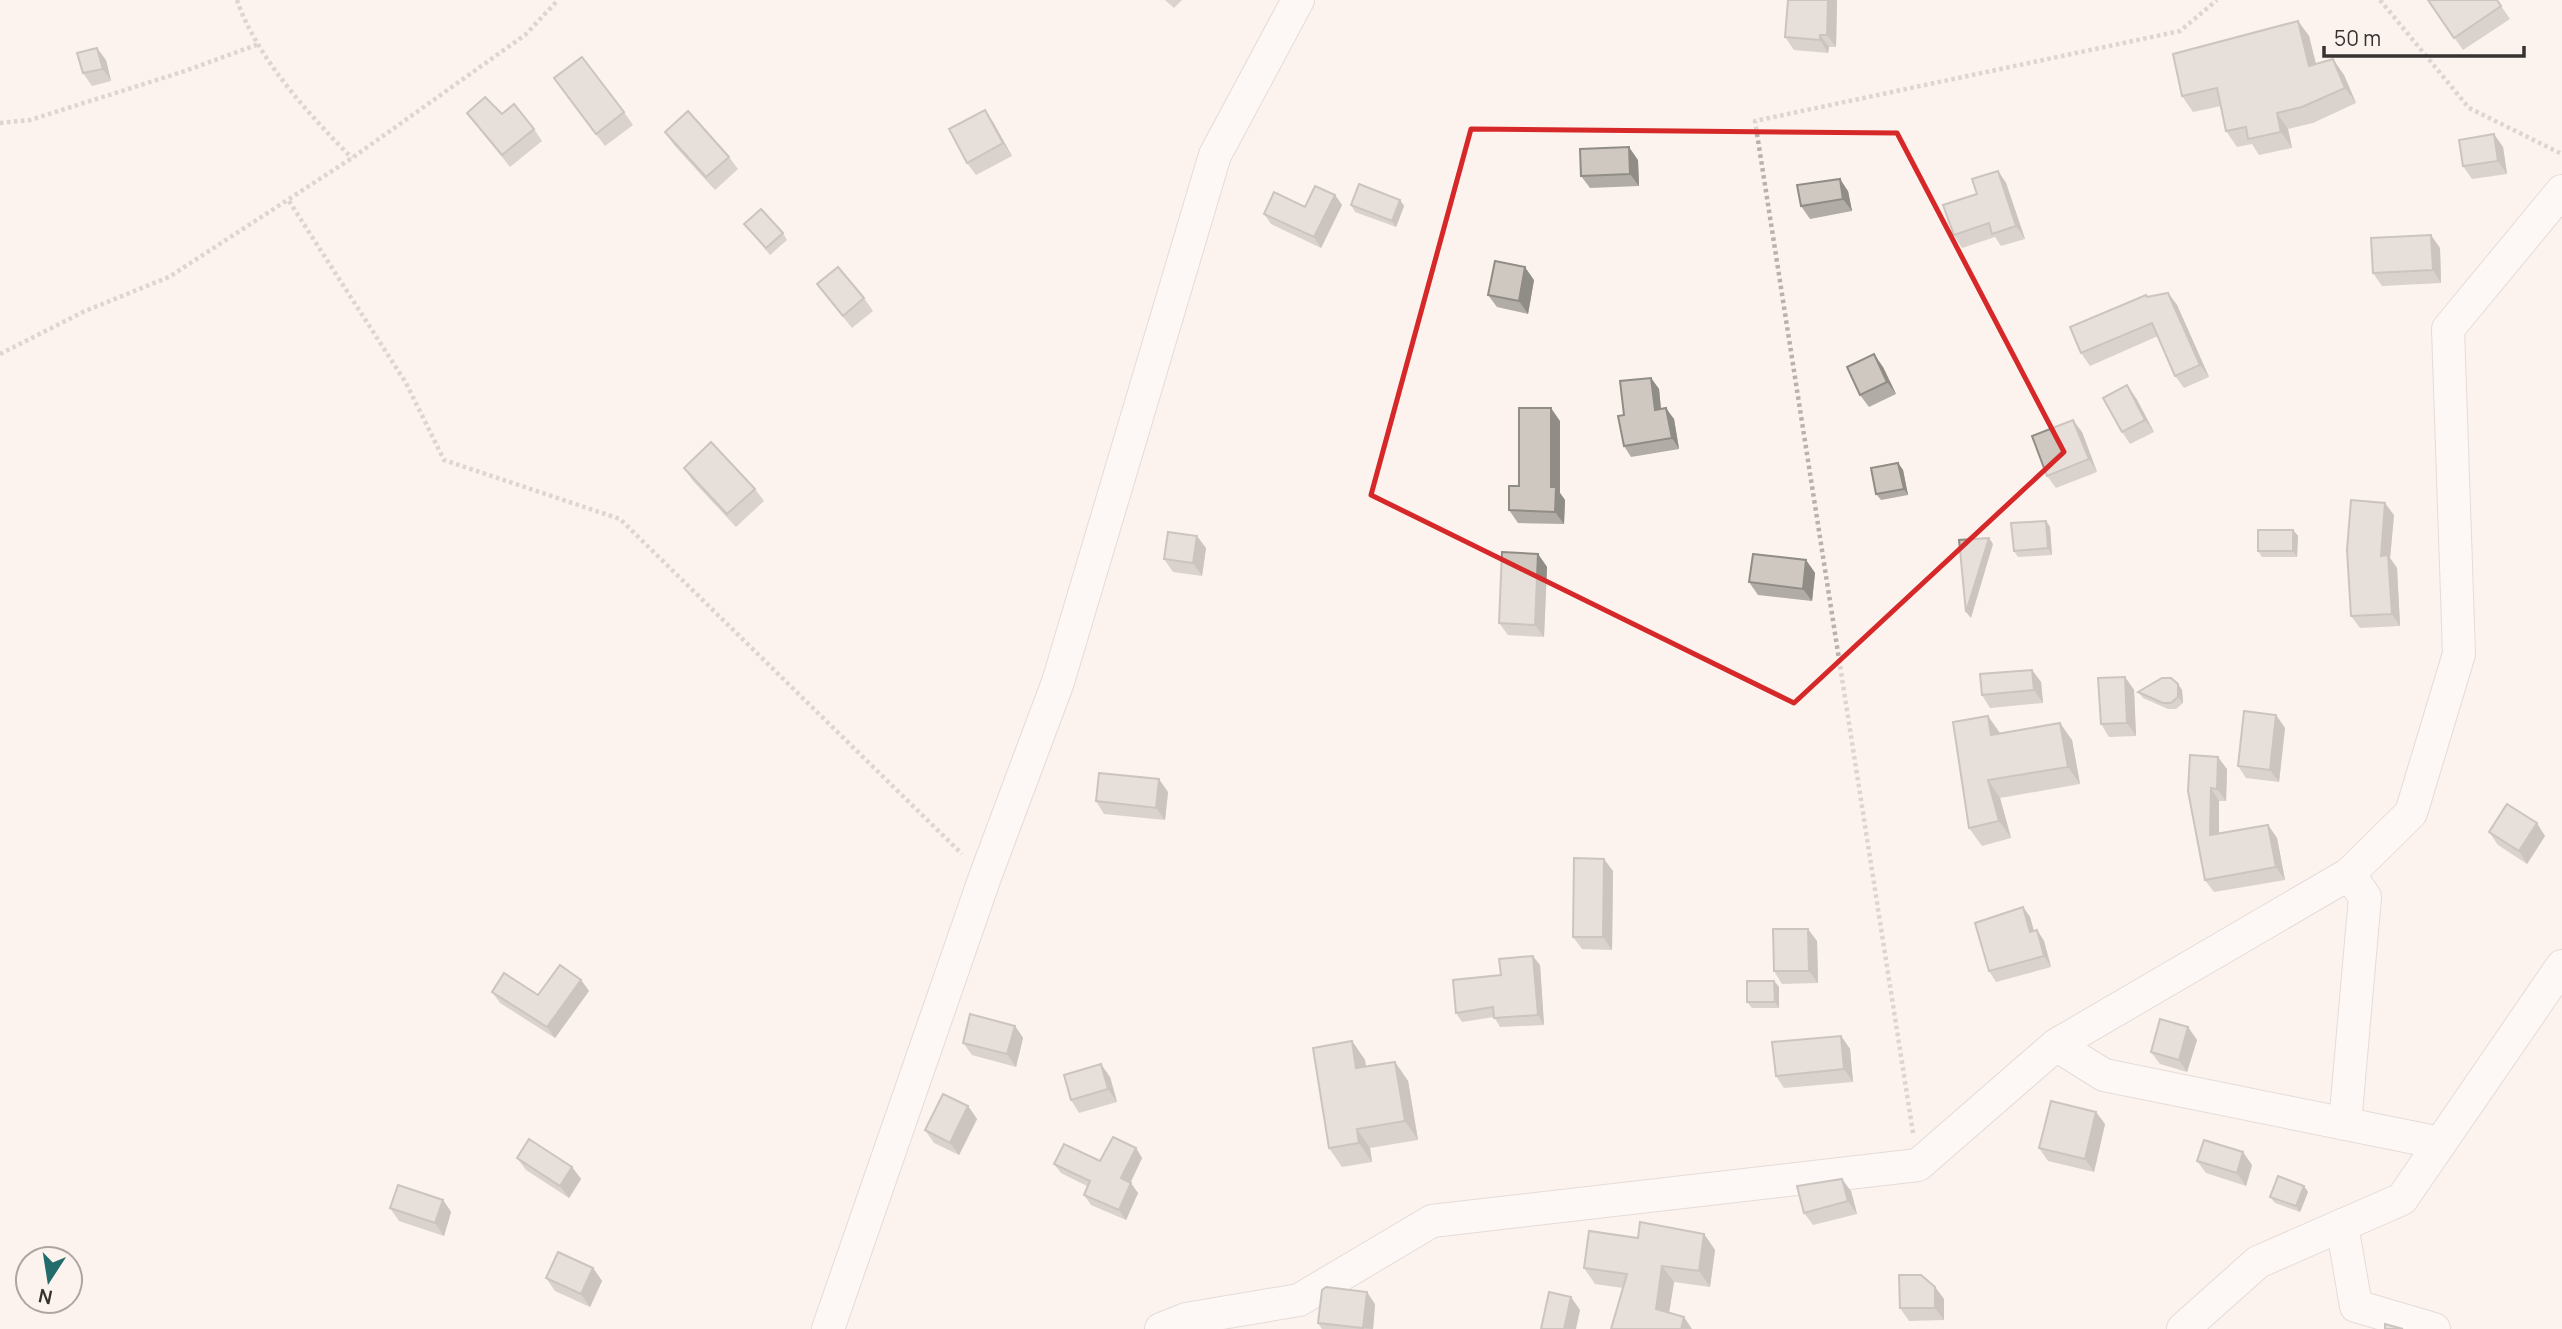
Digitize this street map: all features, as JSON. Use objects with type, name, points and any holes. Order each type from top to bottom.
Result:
[{"type":"street","points":[[828,1329],[985,877],[1058,682],[1215,155],[1298,0]]},
{"type":"street","points":[[1161,1329],[1186,1319],[1299,1300],[1433,1221],[1919,1165],[2056,1045],[2349,874],[2411,813],[2459,654],[2448,329],[2562,191]]},
{"type":"street","points":[[2345,1124],[2365,897],[2349,874]]},
{"type":"street","points":[[2183,1329],[2258,1262],[2402,1199],[2562,966]]},
{"type":"street","points":[[2056,1045],[2104,1075],[2440,1143]]},
{"type":"street","points":[[2342,1225],[2356,1307],[2434,1329]]},
{"type":"path","points":[[237,0],[259,44],[304,106],[352,158]]},
{"type":"path","points":[[0,354],[85,311],[169,277],[289,201],[525,35],[558,0]]},
{"type":"path","points":[[1919,1165],[1755,121],[2180,31],[2217,0]]},
{"type":"path","points":[[2380,0],[2469,108],[2562,154]]},
{"type":"path","points":[[0,123],[30,120],[185,71],[259,44]]},
{"type":"path","points":[[289,201],[406,383],[444,460],[620,519],[985,877]]},
{"type":"highlighted area","points":[[1471,129],[1897,133],[2064,452],[1794,703],[1371,495]]},
{"type":"building","points":[[1788,0],[1828,0],[1827,35],[1820,35],[1820,40],[1785,37]]},
{"type":"building","points":[[2428,0],[2497,0],[2501,6],[2454,38]]},
{"type":"building","points":[[2298,21],[2309,66],[2333,59],[2345,88],[2302,107],[2277,113],[2281,132],[2248,139],[2246,127],[2226,131],[2217,88],[2182,96],[2173,54]]},
{"type":"building","points":[[97,48],[103,69],[83,73],[77,53]]},
{"type":"building","points":[[582,57],[624,112],[596,134],[554,78]]},
{"type":"building","points":[[485,97],[502,114],[514,104],[534,129],[502,155],[467,113]]},
{"type":"building","points":[[985,110],[1003,143],[967,163],[949,129]]},
{"type":"building","points":[[688,111],[729,157],[706,177],[665,132]]},
{"type":"building","points":[[2494,134],[2498,161],[2463,166],[2459,140]]},
{"type":"building","points":[[1629,147],[1630,174],[1581,176],[1580,149]]},
{"type":"building","points":[[1998,171],[2016,226],[1992,234],[1989,223],[1954,235],[1943,205],[1977,194],[1972,179]]},
{"type":"building","points":[[1840,179],[1843,199],[1801,206],[1797,185]]},
{"type":"building","points":[[1359,184],[1400,200],[1392,221],[1351,205]]},
{"type":"building","points":[[1315,186],[1335,195],[1314,237],[1264,214],[1274,192],[1305,207]]},
{"type":"building","points":[[761,209],[783,233],[766,248],[744,224]]},
{"type":"building","points":[[2431,235],[2433,270],[2373,273],[2371,238]]},
{"type":"building","points":[[1495,261],[1525,267],[1519,301],[1488,295]]},
{"type":"building","points":[[838,267],[864,298],[843,316],[817,284]]},
{"type":"building","points":[[2168,293],[2200,365],[2175,376],[2152,323],[2081,353],[2070,327],[2146,295]]},
{"type":"building","points":[[1874,354],[1887,382],[1860,395],[1847,367]]},
{"type":"building","points":[[1651,378],[1655,410],[1666,408],[1672,438],[1624,446],[1618,416],[1624,415],[1620,381]]},
{"type":"building","points":[[2127,385],[2145,420],[2122,432],[2103,398]]},
{"type":"building","points":[[1519,408],[1551,408],[1551,487],[1556,487],[1555,512],[1509,510],[1509,486],[1519,486]]},
{"type":"building","points":[[2073,420],[2089,459],[2047,476],[2032,436]]},
{"type":"building","points":[[711,442],[755,489],[727,514],[684,468]]},
{"type":"building","points":[[1898,463],[1904,489],[1876,494],[1871,468]]},
{"type":"building","points":[[2351,500],[2385,503],[2381,556],[2388,555],[2392,614],[2351,616],[2347,550]]},
{"type":"building","points":[[2046,521],[2048,548],[2014,551],[2011,523]]},
{"type":"building","points":[[2258,530],[2293,530],[2293,551],[2258,551]]},
{"type":"building","points":[[1168,532],[1197,536],[1193,563],[1164,559]]},
{"type":"building","points":[[1989,538],[1966,612],[1959,540]]},
{"type":"building","points":[[1502,552],[1538,554],[1535,625],[1499,623]]},
{"type":"building","points":[[1753,554],[1806,560],[1803,589],[1749,582]]},
{"type":"building","points":[[2032,670],[2034,690],[1982,695],[1980,674]]},
{"type":"building","points":[[2125,677],[2127,723],[2101,724],[2098,678]]},
{"type":"building","points":[[2162,678],[2171,678],[2178,684],[2178,697],[2171,703],[2163,703],[2138,692]]},
{"type":"building","points":[[2244,711],[2276,715],[2270,770],[2238,766]]},
{"type":"building","points":[[1988,716],[1991,735],[2060,723],[2068,767],[1988,780],[1999,821],[1969,828],[1953,722]]},
{"type":"building","points":[[2190,755],[2218,757],[2217,789],[2211,788],[2210,835],[2268,825],[2276,867],[2205,880],[2188,791]]},
{"type":"building","points":[[1099,773],[1159,779],[1156,808],[1096,801]]},
{"type":"building","points":[[2507,804],[2537,823],[2519,851],[2489,832]]},
{"type":"building","points":[[1574,858],[1604,859],[1603,937],[1573,937]]},
{"type":"building","points":[[2023,907],[2030,932],[2037,930],[2044,956],[1989,971],[1975,923]]},
{"type":"building","points":[[1773,929],[1808,929],[1809,971],[1774,971]]},
{"type":"building","points":[[1533,956],[1538,1015],[1494,1018],[1493,1007],[1456,1013],[1453,980],[1501,975],[1499,959]]},
{"type":"building","points":[[560,965],[581,980],[547,1027],[492,992],[504,973],[538,995]]},
{"type":"building","points":[[1747,981],[1774,981],[1775,1002],[1747,1002]]},
{"type":"building","points":[[970,1014],[1015,1026],[1007,1054],[963,1043]]},
{"type":"building","points":[[2160,1019],[2188,1027],[2179,1060],[2151,1052]]},
{"type":"building","points":[[1841,1036],[1844,1069],[1776,1076],[1772,1042]]},
{"type":"building","points":[[1352,1041],[1356,1068],[1395,1062],[1405,1121],[1357,1129],[1359,1143],[1329,1148],[1313,1048]]},
{"type":"building","points":[[1101,1064],[1108,1089],[1071,1100],[1064,1075]]},
{"type":"building","points":[[943,1094],[968,1106],[950,1143],[925,1130]]},
{"type":"building","points":[[2051,1101],[2096,1112],[2085,1159],[2039,1148]]},
{"type":"building","points":[[1113,1137],[1136,1148],[1121,1178],[1131,1183],[1119,1210],[1084,1195],[1090,1181],[1054,1164],[1064,1144],[1100,1161]]},
{"type":"building","points":[[529,1139],[572,1167],[560,1186],[517,1158]]},
{"type":"building","points":[[2204,1140],[2243,1152],[2237,1173],[2197,1161]]},
{"type":"building","points":[[2278,1176],[2304,1186],[2296,1206],[2270,1197]]},
{"type":"building","points":[[1842,1179],[1848,1201],[1804,1213],[1797,1186]]},
{"type":"building","points":[[398,1185],[443,1200],[435,1223],[390,1208]]},
{"type":"building","points":[[1640,1222],[1704,1234],[1699,1271],[1662,1266],[1656,1309],[1684,1317],[1681,1329],[1611,1329],[1627,1274],[1584,1268],[1589,1231],[1638,1238]]},
{"type":"building","points":[[558,1252],[593,1268],[581,1294],[546,1278]]},
{"type":"building","points":[[1899,1275],[1921,1275],[1935,1287],[1935,1308],[1900,1308]]},
{"type":"building","points":[[1326,1287],[1367,1292],[1363,1328],[1318,1323],[1322,1290]]},
{"type":"building","points":[[1549,1292],[1571,1297],[1564,1329],[1541,1329]]},
{"type":"building","points":[[2385,1324],[2403,1329],[2385,1329]]}]
